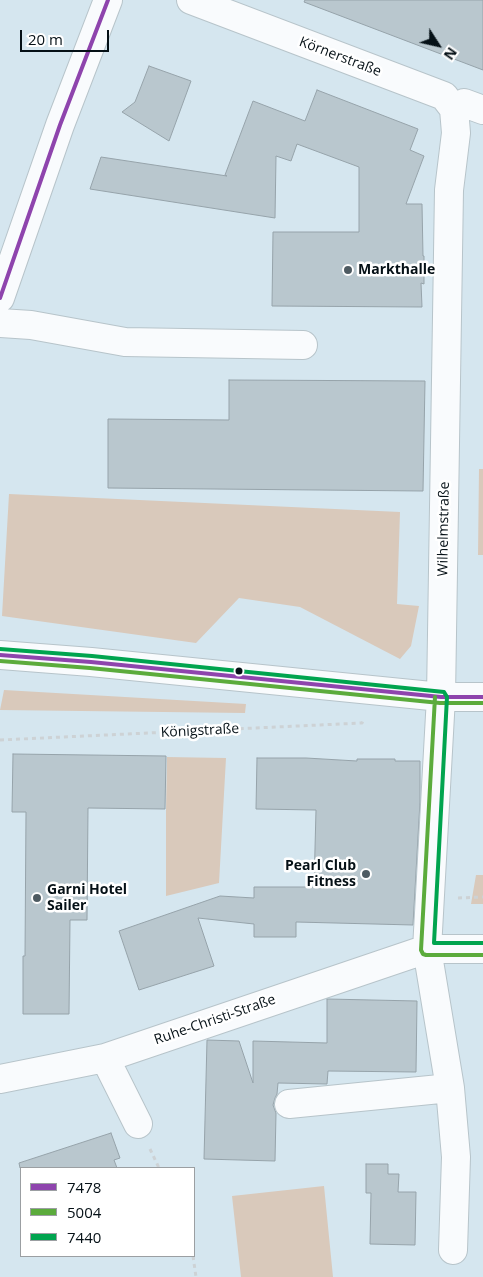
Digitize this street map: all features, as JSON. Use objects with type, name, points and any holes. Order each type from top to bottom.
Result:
[{"type":"street","points":[[0,298],[60,125],[108,0]]},
{"type":"street","name":"Körnerstraße","points":[[191,0],[444,96],[454,109]]},
{"type":"street","points":[[454,109],[464,103],[483,110]]},
{"type":"street","name":"Wilhelmstraße","points":[[427,949],[441,697],[449,190],[456,133],[454,109]]},
{"type":"street","points":[[0,323],[31,325],[125,342],[303,345]]},
{"type":"street","points":[[0,656],[91,662],[441,697],[483,697]]},
{"type":"street","points":[[427,949],[450,1088],[456,1157],[453,1250]]},
{"type":"street","name":"Ruhe-Christi-Straße","points":[[0,1079],[105,1058],[427,949],[483,949]]},
{"type":"street","points":[[105,1058],[138,1124]]},
{"type":"street","points":[[289,1104],[450,1088]]},
{"type":"path","name":"Königstraße","points":[[0,740],[362,723],[380,690]]},
{"type":"path","points":[[193,1257],[196,1277]]},
{"type":"shaded area","points":[[479,469],[483,469],[483,555],[478,555]]},
{"type":"shaded area","points":[[9,494],[400,512],[397,604],[419,606],[411,646],[400,659],[300,607],[239,598],[196,643],[2,616]]},
{"type":"shaded area","points":[[4,690],[246,704],[245,713],[0,710]]},
{"type":"shaded area","points":[[167,757],[226,758],[219,883],[166,896],[166,811]]},
{"type":"shaded area","points":[[476,875],[483,875],[483,904],[471,904]]},
{"type":"shaded area","points":[[324,1186],[333,1277],[241,1277],[232,1196]]},
{"type":"building","points":[[305,0],[483,0],[483,70],[304,2]]},
{"type":"building","points":[[149,66],[191,81],[169,141],[122,112],[135,102]]},
{"type":"building","points":[[317,90],[418,129],[410,150],[424,156],[406,204],[422,204],[424,284],[421,283],[422,307],[272,306],[273,232],[359,232],[359,167],[297,144],[291,161],[276,156],[275,218],[90,189],[101,157],[227,176],[225,175],[253,101],[305,121]]},
{"type":"building","points":[[229,380],[425,381],[423,491],[108,488],[108,419],[229,420]]},
{"type":"building","points":[[13,754],[166,756],[165,809],[88,808],[87,920],[70,920],[69,1014],[23,1014],[26,812],[12,812]]},
{"type":"building","points":[[257,758],[357,761],[357,759],[395,759],[395,761],[420,761],[420,802],[413,925],[296,922],[296,937],[254,937],[254,924],[198,918],[214,966],[139,990],[119,931],[220,896],[254,898],[254,887],[314,887],[316,810],[256,809]]},
{"type":"building","points":[[327,999],[417,1001],[416,1072],[328,1071],[327,1084],[278,1083],[273,1105],[276,1113],[275,1161],[204,1159],[207,1040],[239,1041],[253,1083],[253,1041],[327,1043]]},
{"type":"building","points":[[111,1133],[120,1158],[114,1160],[117,1167],[20,1168],[19,1163]]},
{"type":"building","points":[[366,1164],[388,1164],[388,1174],[399,1174],[398,1192],[416,1192],[415,1245],[370,1244],[371,1193],[366,1193]]},
{"type":"transit line","name":"7478","points":[[0,298],[60,125],[108,0]]},
{"type":"transit line","name":"7440","points":[[0,649],[92,656],[444,692],[447,697],[434,943],[483,943]]},
{"type":"transit line","name":"7478","points":[[0,655],[91,662],[441,697],[483,697]]},
{"type":"transit line","name":"5004","points":[[0,661],[90,668],[440,703],[483,703]]},
{"type":"transit line","name":"5004","points":[[435,697],[421,950],[426,955],[483,955]]},
{"type":"place","name":"Markthalle","points":[[348,270]]},
{"type":"place","name":"Pearl Club Fitness","points":[[366,874]]},
{"type":"place","name":"Garni Hotel Sailer","points":[[37,898]]}]
